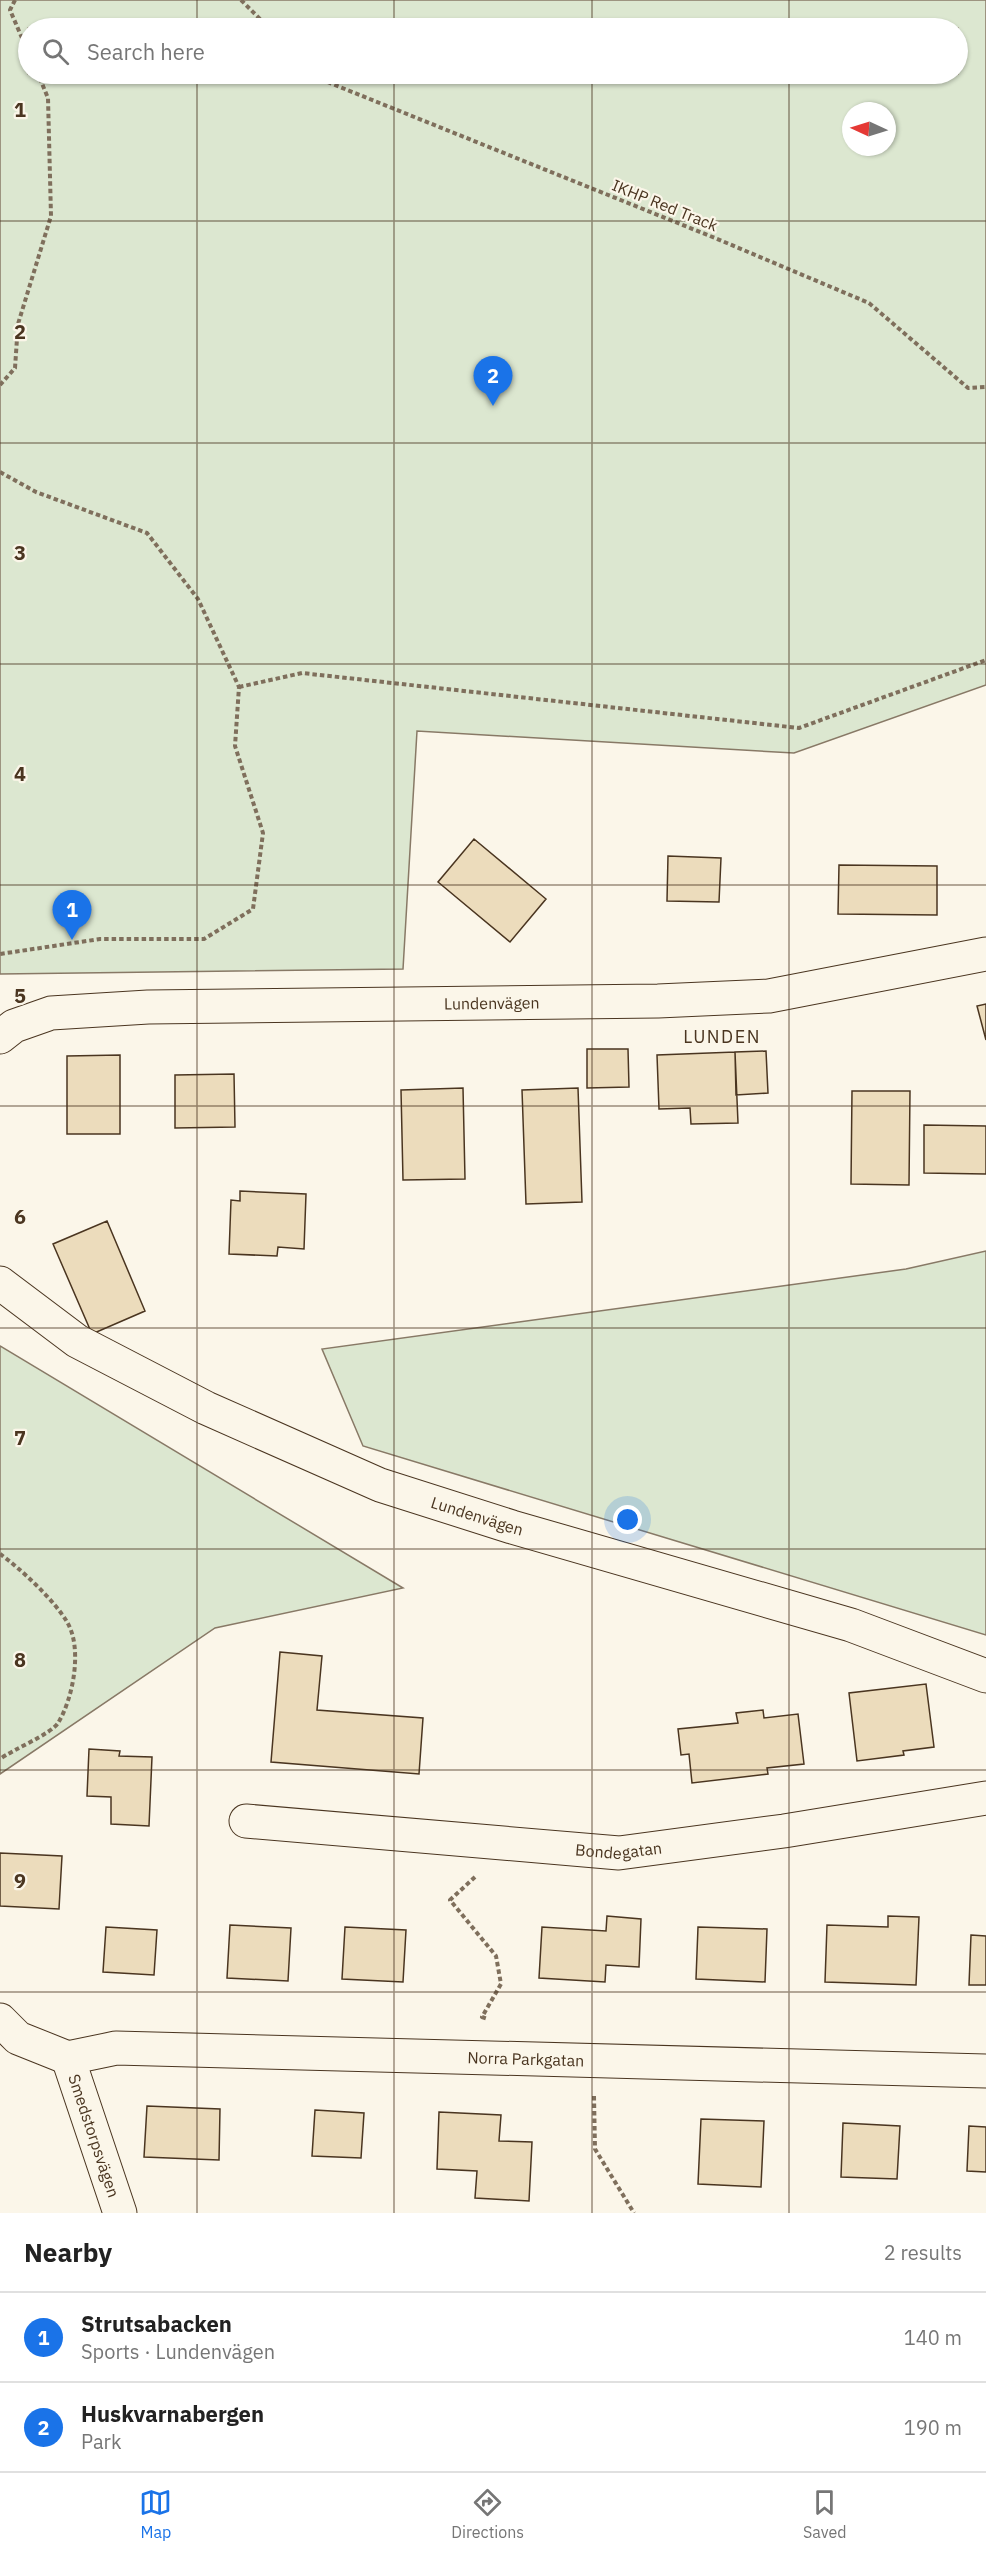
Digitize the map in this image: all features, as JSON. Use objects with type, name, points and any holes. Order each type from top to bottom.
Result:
[{"type":"street","name":"Lundenvägen","points":[[0,1037],[14,1026],[51,1013],[148,1007],[658,1001],[769,996],[986,954]]},
{"type":"street","name":"Lundenvägen","points":[[0,1283],[77,1341],[206,1408],[380,1485],[512,1527],[851,1625],[986,1676]]},
{"type":"street","name":"Bondegatan","points":[[246,1821],[619,1853],[784,1831],[986,1798]]},
{"type":"street","points":[[0,2020],[18,2038],[68,2058]]},
{"type":"street","name":"Norra Parkgatan","points":[[68,2058],[116,2048],[986,2071]]},
{"type":"street","name":"Smedstorpsvägen","points":[[68,2058],[120,2213]]},
{"type":"path","points":[[15,0],[10,10],[18,29]]},
{"type":"path","points":[[241,0],[259,18]]},
{"type":"path","points":[[0,385],[15,368],[18,324],[51,216],[48,98],[42,84]]},
{"type":"path","name":"IKHP Red Track","points":[[332,84],[715,238],[869,303],[968,388],[986,387]]},
{"type":"path","points":[[0,472],[36,492],[147,533],[198,599],[239,687],[235,746],[263,833],[254,909],[204,939],[100,939],[0,954]]},
{"type":"path","points":[[239,687],[302,673],[799,728],[986,660]]},
{"type":"path","points":[[0,1554],[20,1567],[68,1623],[75,1647],[73,1688],[57,1725],[0,1760]]},
{"type":"path","points":[[491,2020],[482,2017],[501,1984],[496,1956],[450,1900],[511,1845]]},
{"type":"path","points":[[594,2061],[595,2149],[634,2213]]},
{"type":"green space","points":[[0,0],[986,0],[986,685],[794,753],[417,731],[403,969],[0,974]]},
{"type":"green space","points":[[986,1251],[986,1635],[363,1446],[322,1349],[906,1269]]},
{"type":"green space","points":[[0,1346],[403,1588],[215,1628],[0,1774]]},
{"type":"building","points":[[474,839],[546,899],[510,942],[438,882]]},
{"type":"building","points":[[668,856],[721,858],[719,902],[667,901]]},
{"type":"building","points":[[839,865],[937,866],[937,915],[838,914]]},
{"type":"building","points":[[986,1004],[986,1040],[977,1006]]},
{"type":"building","points":[[587,1049],[628,1049],[629,1087],[587,1088]]},
{"type":"building","points":[[766,1051],[768,1093],[736,1095],[735,1052]]},
{"type":"building","points":[[735,1052],[738,1123],[691,1124],[690,1108],[659,1109],[657,1055]]},
{"type":"building","points":[[120,1055],[120,1134],[67,1134],[67,1056]]},
{"type":"building","points":[[234,1074],[235,1127],[175,1128],[175,1075]]},
{"type":"building","points":[[463,1088],[465,1179],[403,1180],[401,1090]]},
{"type":"building","points":[[578,1088],[582,1202],[526,1204],[522,1090]]},
{"type":"building","points":[[852,1091],[910,1091],[909,1185],[851,1184]]},
{"type":"building","points":[[924,1125],[986,1126],[986,1174],[924,1173]]},
{"type":"building","points":[[240,1191],[306,1194],[304,1249],[278,1247],[277,1256],[229,1254],[231,1200],[240,1201]]},
{"type":"building","points":[[107,1221],[145,1311],[92,1334],[53,1244]]},
{"type":"building","points":[[280,1652],[322,1656],[317,1710],[423,1718],[419,1774],[271,1762]]},
{"type":"building","points":[[926,1684],[934,1747],[903,1751],[904,1755],[857,1761],[849,1693]]},
{"type":"building","points":[[763,1710],[764,1718],[798,1714],[804,1764],[767,1768],[768,1774],[692,1783],[689,1754],[681,1755],[678,1729],[738,1723],[736,1713]]},
{"type":"building","points":[[89,1749],[120,1751],[119,1756],[152,1757],[149,1826],[111,1824],[111,1797],[87,1796]]},
{"type":"building","points":[[0,1853],[62,1856],[59,1909],[0,1906]]},
{"type":"building","points":[[607,1916],[641,1919],[639,1967],[606,1965],[605,1982],[539,1978],[542,1927],[606,1931]]},
{"type":"building","points":[[888,1916],[919,1917],[916,1985],[825,1982],[827,1925],[888,1927]]},
{"type":"building","points":[[230,1925],[291,1928],[288,1981],[227,1978]]},
{"type":"building","points":[[106,1927],[157,1930],[154,1975],[103,1972]]},
{"type":"building","points":[[345,1927],[406,1930],[403,1982],[342,1979]]},
{"type":"building","points":[[698,1927],[767,1929],[765,1982],[696,1979]]},
{"type":"building","points":[[971,1935],[986,1936],[986,1985],[969,1985]]},
{"type":"building","points":[[147,2106],[220,2109],[219,2160],[144,2157]]},
{"type":"building","points":[[315,2110],[364,2113],[361,2158],[312,2156]]},
{"type":"building","points":[[439,2112],[501,2115],[499,2141],[532,2142],[529,2201],[475,2198],[477,2171],[437,2169]]},
{"type":"building","points":[[701,2119],[764,2121],[761,2187],[698,2184]]},
{"type":"building","points":[[843,2123],[900,2126],[897,2179],[841,2177]]},
{"type":"building","points":[[969,2126],[986,2127],[986,2172],[967,2171]]},
{"type":"place","name":"Huskvarnabergen","points":[[493,406]]},
{"type":"place","name":"Strutsabacken","points":[[72,940]]},
{"type":"district","name":"LUNDEN","points":[[722,1037]]}]
